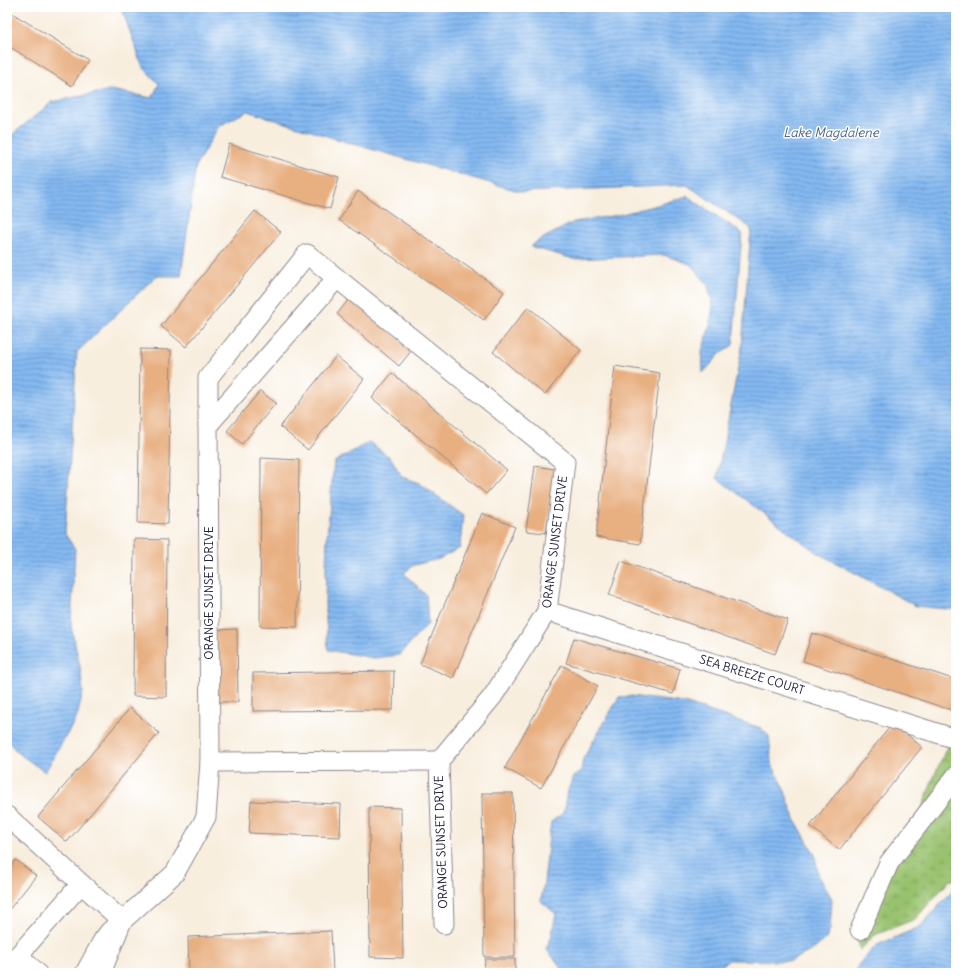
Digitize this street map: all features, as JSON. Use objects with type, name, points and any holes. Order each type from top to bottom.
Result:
[{"type":"street","name":"ORANGE SUNSET DRIVE","points":[[85,973],[103,940],[110,931],[175,873],[206,817],[210,762],[208,378],[307,254],[565,462],[547,612],[493,696],[439,761],[444,924]]},
{"type":"street","points":[[208,424],[337,278]]},
{"type":"street","name":"SEA BREEZE COURT","points":[[547,612],[956,739]]},
{"type":"street","name":"ORANGE SUNSET DRIVE","points":[[210,762],[439,761]]},
{"type":"street","points":[[860,930],[890,863],[956,776]]},
{"type":"street","points":[[7,816],[122,921]]},
{"type":"street","points":[[37,973],[13,962],[81,884]]},
{"type":"street","name":"ORANGE SUNSET DRIVE","points":[[101,973],[122,921]]},
{"type":"green space","points":[[956,726],[956,880],[950,880],[915,919],[875,935],[860,950],[858,919],[920,814],[933,779]]},
{"type":"water","name":"Lake Magdalene","points":[[121,7],[956,7],[956,610],[916,606],[816,552],[717,478],[742,347],[751,228],[687,185],[522,192],[353,144],[247,111],[219,126],[196,165],[181,276],[156,276],[77,352],[65,534],[75,549],[71,626],[80,667],[83,692],[77,717],[45,772],[18,753],[7,740],[7,139],[52,102],[111,90],[152,98],[159,84],[143,67]]},
{"type":"water","points":[[687,196],[742,233],[733,345],[720,354],[703,373],[702,351],[710,326],[713,305],[707,283],[690,264],[664,255],[574,259],[531,247],[536,242],[574,222],[618,215]]},
{"type":"water","points":[[369,442],[391,458],[402,477],[419,483],[463,515],[460,548],[439,559],[414,565],[404,573],[426,595],[428,624],[399,655],[374,658],[328,650],[325,604],[327,536],[334,462]]},
{"type":"water","points":[[630,696],[684,703],[761,728],[769,736],[772,765],[781,781],[796,821],[815,855],[818,874],[832,899],[830,929],[826,939],[814,949],[791,961],[729,960],[713,973],[563,973],[557,962],[546,949],[551,938],[556,914],[541,901],[551,822],[563,813],[566,805],[566,796],[573,777],[581,771],[583,759],[619,697]]},
{"type":"water","points":[[954,889],[956,889],[956,973],[856,973],[858,965],[877,945],[920,927]]},
{"type":"building","points":[[7,10],[88,60],[72,86],[7,45]]},
{"type":"building","points":[[229,144],[339,177],[330,209],[220,177]]},
{"type":"building","points":[[358,191],[504,292],[484,320],[339,220]]},
{"type":"building","points":[[255,211],[281,232],[186,347],[161,326]]},
{"type":"building","points":[[350,298],[412,350],[399,366],[337,314]]},
{"type":"building","points":[[528,307],[581,350],[545,395],[493,352]]},
{"type":"building","points":[[140,349],[171,350],[168,524],[138,523]]},
{"type":"building","points":[[336,356],[364,379],[308,450],[280,427]]},
{"type":"building","points":[[615,366],[660,373],[640,544],[596,537]]},
{"type":"building","points":[[392,373],[507,470],[486,494],[372,398]]},
{"type":"building","points":[[260,391],[276,403],[242,444],[227,431]]},
{"type":"building","points":[[261,458],[299,460],[297,627],[260,626]]},
{"type":"building","points":[[535,466],[555,469],[546,533],[526,531]]},
{"type":"building","points":[[482,513],[515,527],[453,678],[420,664]]},
{"type":"building","points":[[134,539],[167,540],[166,697],[133,696]]},
{"type":"building","points":[[621,561],[788,620],[775,654],[609,595]]},
{"type":"building","points":[[237,629],[238,702],[216,702],[215,630]]},
{"type":"building","points":[[812,633],[956,680],[956,706],[954,711],[803,661]]},
{"type":"building","points":[[574,638],[680,669],[673,694],[566,663]]},
{"type":"building","points":[[562,665],[598,686],[541,788],[505,768]]},
{"type":"building","points":[[394,671],[393,710],[253,711],[253,673]]},
{"type":"building","points":[[130,708],[159,733],[67,842],[38,817]]},
{"type":"building","points":[[893,723],[922,747],[839,850],[810,826]]},
{"type":"building","points":[[482,793],[513,793],[515,957],[484,957]]},
{"type":"building","points":[[251,801],[341,804],[340,837],[249,833]]},
{"type":"building","points":[[369,807],[401,808],[403,958],[370,957]]},
{"type":"building","points":[[16,860],[36,876],[7,911],[7,872]]},
{"type":"building","points":[[331,931],[333,971],[189,973],[188,937]]},
{"type":"building","points":[[485,959],[515,959],[515,971],[484,970]]}]
